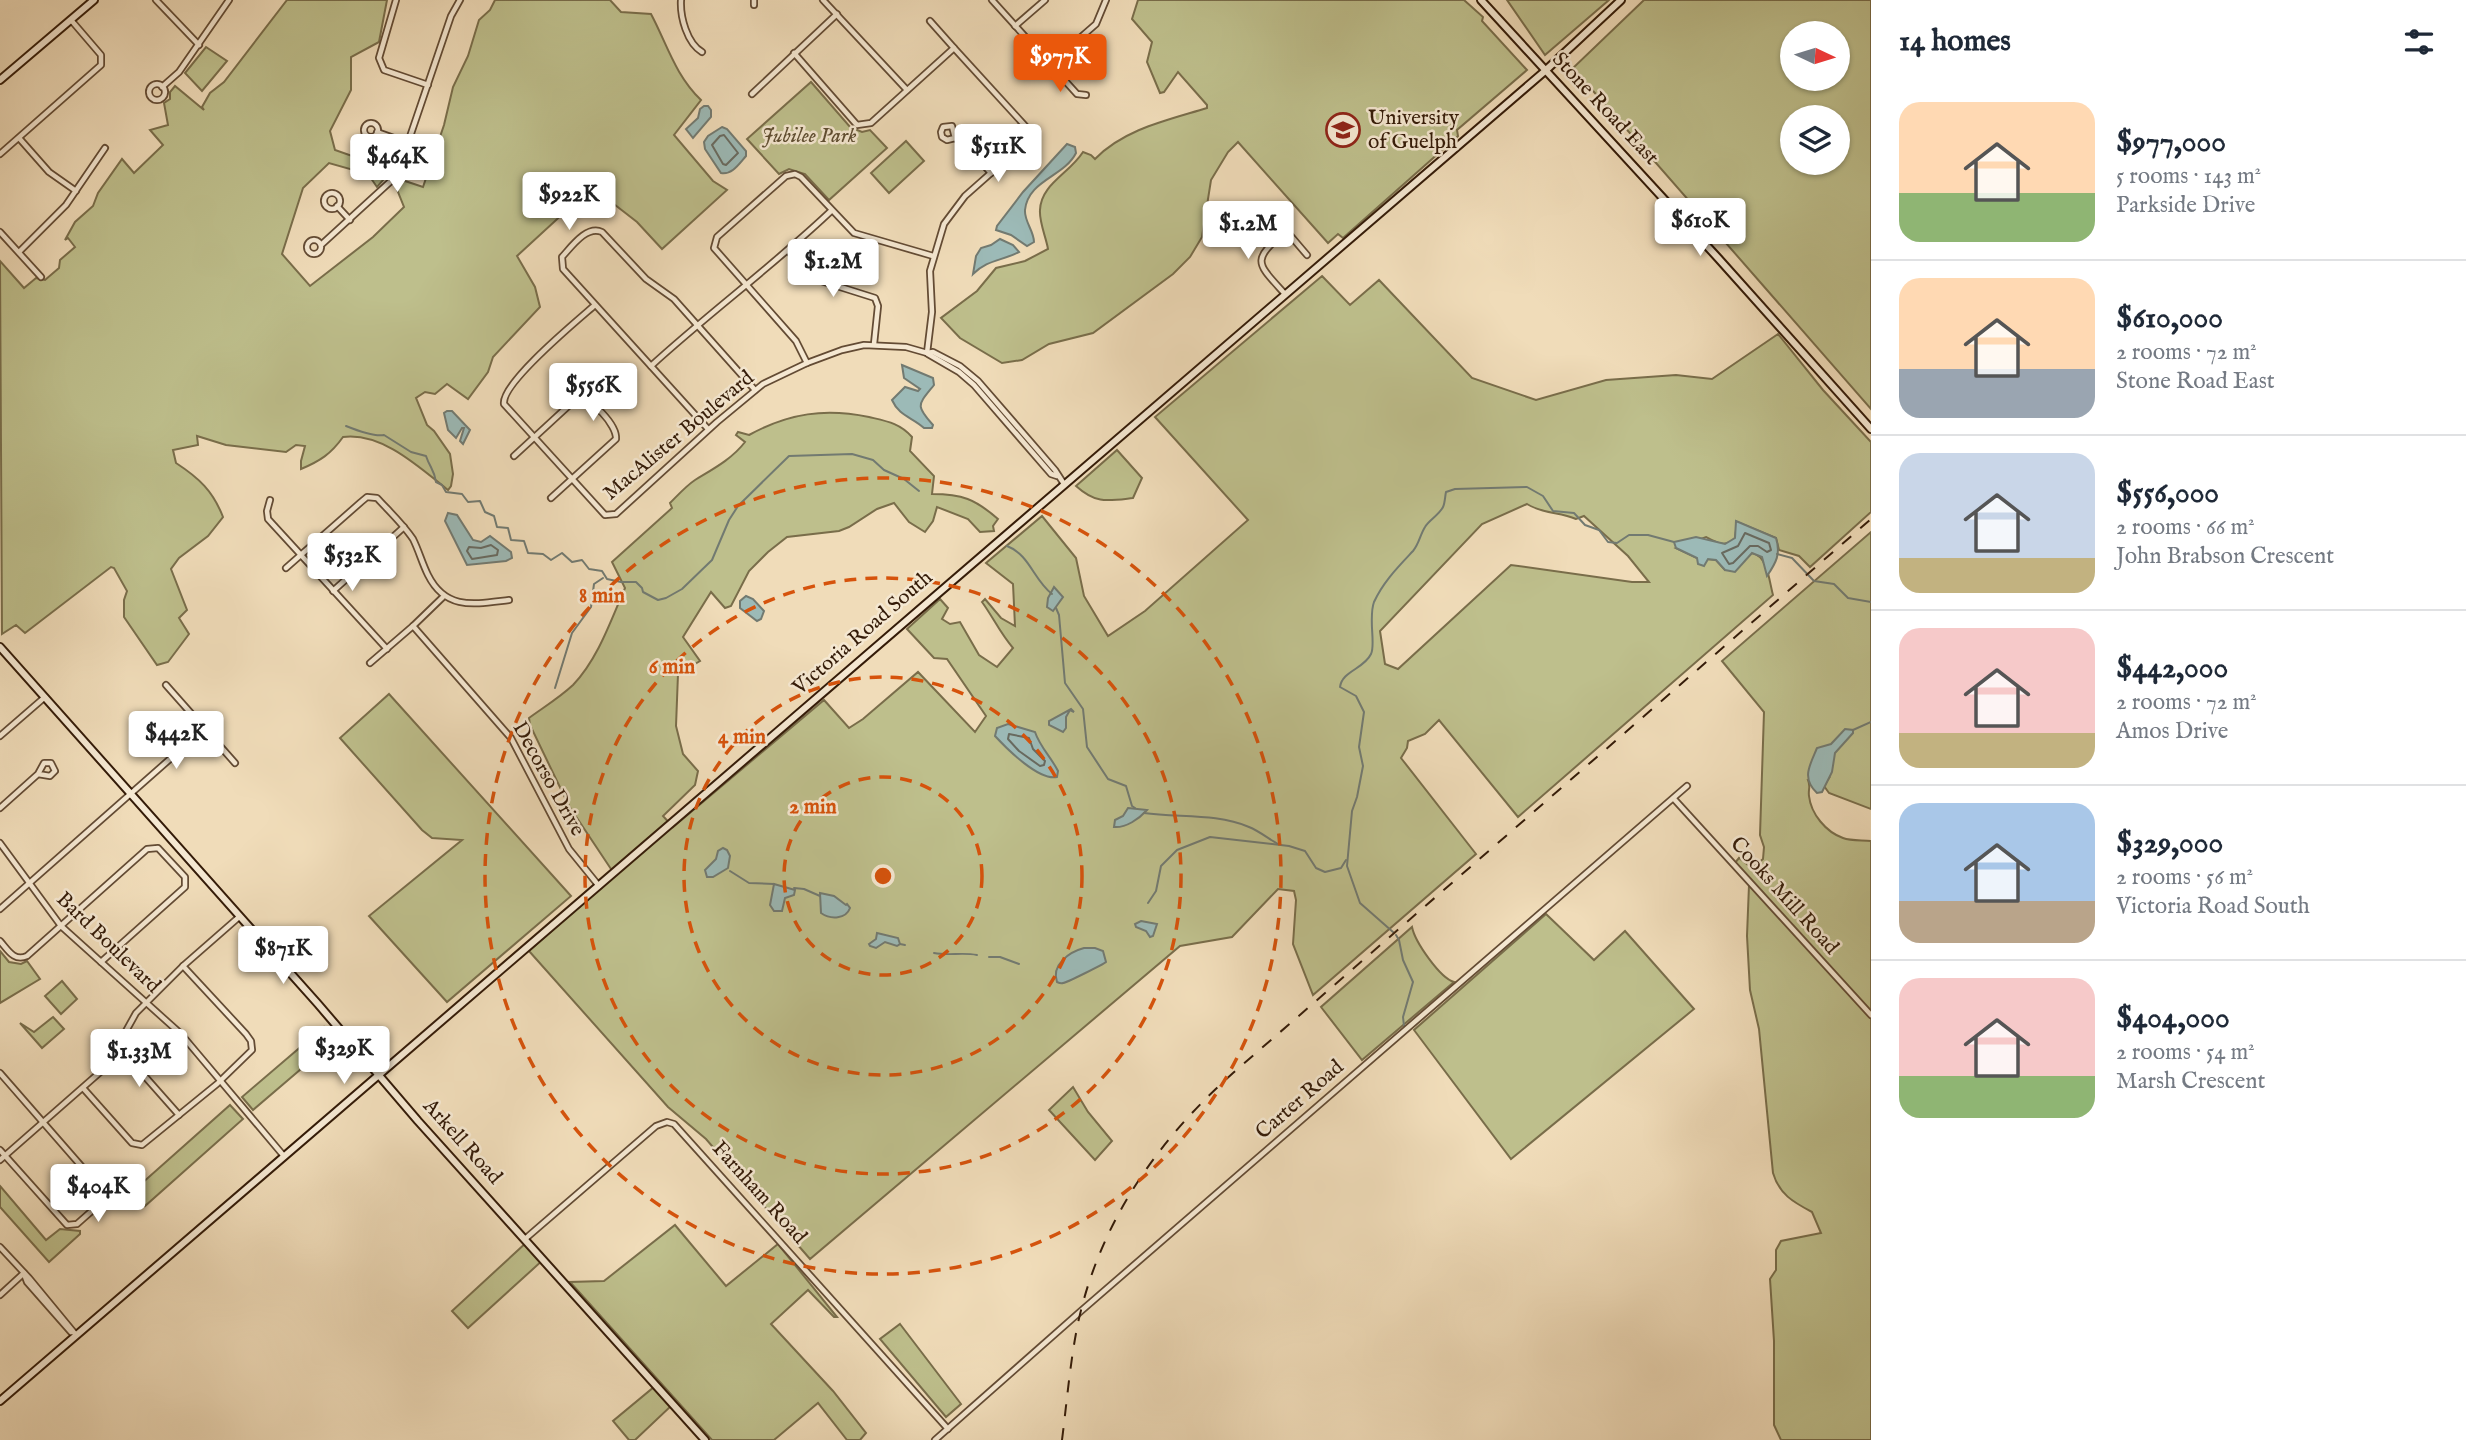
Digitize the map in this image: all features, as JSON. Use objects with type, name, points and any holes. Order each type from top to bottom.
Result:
[{"type":"main road","points":[[0,80],[94,0]]},
{"type":"main road","name":"Stone Road East","points":[[1481,0],[1871,429]]},
{"type":"main road","name":"Victoria Road South","points":[[0,1401],[74,1334],[379,1075],[1545,71],[1622,0]]},
{"type":"main road","name":"Arkell Road","points":[[0,647],[705,1440]]},
{"type":"street","points":[[156,0],[199,45]]},
{"type":"street","points":[[162,87],[199,45],[229,0]]},
{"type":"street","points":[[396,0],[379,58],[381,65],[384,70],[428,85]]},
{"type":"street","points":[[321,245],[391,181],[400,166],[451,16],[460,0]]},
{"type":"street","points":[[681,0],[681,11],[693,47],[702,52]]},
{"type":"street","points":[[823,0],[907,90]]},
{"type":"street","points":[[992,0],[1077,94],[1086,95]]},
{"type":"street","points":[[1015,26],[1045,0]]},
{"type":"street","points":[[1049,65],[1096,24],[1106,0]]},
{"type":"street","points":[[752,94],[837,14]]},
{"type":"street","points":[[0,154],[103,62],[101,55],[71,20]]},
{"type":"street","points":[[927,353],[932,312],[930,277],[933,256],[949,216],[965,196],[1026,142],[1028,131],[930,21]]},
{"type":"street","points":[[794,53],[857,125],[871,123],[954,48]]},
{"type":"street","points":[[377,132],[408,144]]},
{"type":"street","points":[[19,138],[49,172],[76,191]]},
{"type":"street","points":[[955,138],[991,173]]},
{"type":"street","points":[[19,252],[61,210],[106,148]]},
{"type":"street","points":[[807,363],[796,341],[714,248],[717,237],[790,174],[801,177],[855,234],[933,256]]},
{"type":"street","points":[[337,206],[349,220]]},
{"type":"street","points":[[1266,207],[1307,255]]},
{"type":"street","points":[[651,366],[696,325],[747,287],[831,211]]},
{"type":"street","points":[[708,429],[563,269],[561,262],[564,254],[589,231],[595,229],[602,232],[641,274],[674,299],[755,390]]},
{"type":"street","points":[[1285,294],[1263,269],[1261,257],[1265,249],[1286,231]]},
{"type":"street","points":[[0,232],[41,277]]},
{"type":"street","points":[[788,251],[818,280],[874,298],[878,306],[874,344]]},
{"type":"street","name":"MacAlister Boulevard","points":[[595,305],[537,357],[504,395],[504,404],[602,512],[612,515],[708,429],[771,379],[842,350],[874,344],[933,352],[969,372],[1025,439],[1055,470],[1057,477],[1064,484]]},
{"type":"street","points":[[514,456],[578,398],[585,398],[614,428],[616,439],[551,498]]},
{"type":"street","points":[[286,568],[367,497],[377,498],[413,540],[429,577],[443,597],[460,603],[474,604],[509,600]]},
{"type":"street","points":[[270,500],[268,519],[387,649]]},
{"type":"street","points":[[333,591],[404,527]]},
{"type":"street","points":[[370,663],[443,597]]},
{"type":"street","name":"Decorso Drive","points":[[413,626],[511,738],[569,849],[599,886]]},
{"type":"street","points":[[166,685],[235,763]]},
{"type":"street","points":[[0,736],[45,697]]},
{"type":"street","points":[[0,909],[204,729]]},
{"type":"street","points":[[0,808],[38,774]]},
{"type":"street","name":"Carter Road","points":[[935,1440],[1257,1157],[1687,786]]},
{"type":"street","name":"Cooks Mill Road","points":[[1674,799],[1871,1015]]},
{"type":"street","name":"Bard Boulevard","points":[[0,843],[61,926],[181,1034],[284,1155]]},
{"type":"street","points":[[0,941],[13,956],[27,956],[147,849],[160,849],[185,877],[186,887],[101,962]]},
{"type":"street","points":[[0,1160],[106,1067],[136,1013],[183,966],[239,917]]},
{"type":"street","points":[[83,1088],[121,1131],[136,1144],[142,1145],[252,1050],[251,1041],[183,966]]},
{"type":"street","points":[[118,1046],[179,1115]]},
{"type":"street","points":[[0,1073],[103,1191],[104,1198],[100,1205],[77,1224],[66,1225],[0,1150]]},
{"type":"street","name":"Farnham Road","points":[[526,1239],[656,1126],[667,1122],[674,1124],[948,1429]]},
{"type":"street","points":[[0,1247],[23,1273],[27,1282],[74,1334]]},
{"type":"street","points":[[0,1295],[23,1273]]},
{"type":"green space","points":[[287,0],[387,0],[379,42],[351,57],[351,90],[330,131],[335,150],[392,170],[377,187],[368,174],[329,163],[303,188],[282,254],[310,286],[373,237],[404,207],[396,187],[402,180],[423,187],[444,125],[453,87],[468,56],[479,20],[490,10],[495,0],[610,0],[621,12],[651,14],[678,70],[701,100],[674,135],[713,181],[727,190],[662,249],[637,222],[592,187],[517,256],[535,287],[540,307],[493,357],[488,372],[468,399],[447,384],[435,394],[425,392],[416,398],[427,425],[450,454],[453,474],[448,490],[399,453],[372,440],[358,437],[343,437],[325,456],[301,469],[305,446],[296,445],[286,452],[226,445],[197,436],[198,445],[173,450],[176,463],[204,486],[223,517],[208,536],[179,558],[171,569],[187,610],[179,618],[189,634],[168,662],[157,665],[124,617],[127,591],[111,567],[25,633],[16,625],[2,634],[0,261],[24,288],[36,278],[45,280],[59,268],[60,260],[75,247],[68,238],[65,240],[75,222],[93,206],[98,193],[122,159],[134,173],[163,145],[150,130],[168,125],[164,103],[170,99],[170,92],[175,86],[204,110],[202,107],[210,93],[224,82]]},
{"type":"green space","points":[[1138,0],[1464,0],[1483,17],[1482,21],[1527,70],[1457,130],[1458,136],[1343,238],[1338,234],[1328,243],[1238,142],[1228,152],[1211,180],[1202,237],[1190,257],[1173,274],[1093,333],[1049,344],[1022,360],[1002,363],[960,338],[941,318],[977,291],[996,268],[1025,261],[1048,249],[1041,219],[1042,201],[1050,186],[1083,152],[1095,159],[1119,140],[1133,133],[1207,108],[1178,72],[1164,92],[1160,93],[1147,62],[1152,42],[1132,19]]},
{"type":"green space","points":[[1507,0],[1609,0],[1545,55]]},
{"type":"green space","points":[[1644,0],[1871,0],[1871,409],[1573,68]]},
{"type":"green space","points":[[206,47],[227,61],[202,91],[185,73]]},
{"type":"green space","name":"Jubilee Park","points":[[811,82],[850,127],[862,132],[870,130],[887,148],[829,200],[805,174],[789,169],[779,174],[747,139]]},
{"type":"green space","points":[[906,141],[924,161],[889,193],[871,173]]},
{"type":"green space","points":[[1322,276],[1350,305],[1379,280],[1472,378],[1536,400],[1606,380],[1676,375],[1712,379],[1778,334],[1823,390],[1871,442],[1871,512],[1810,567],[1799,556],[1779,550],[1776,538],[1737,522],[1735,538],[1728,543],[1718,543],[1706,537],[1676,548],[1697,558],[1716,560],[1725,570],[1752,553],[1757,555],[1765,564],[1773,595],[1518,817],[1439,720],[1425,734],[1408,741],[1401,758],[1476,854],[1313,995],[1293,944],[1296,900],[1294,891],[1278,889],[1232,937],[1180,946],[810,1259],[706,1139],[668,1107],[529,951],[615,875],[569,806],[529,718],[573,685],[597,651],[625,588],[612,562],[672,508],[670,503],[685,488],[740,448],[745,442],[736,435],[738,432],[749,435],[793,417],[837,413],[881,420],[903,429],[912,437],[910,451],[934,476],[932,494],[952,495],[975,502],[998,519],[993,526],[994,531],[980,532],[968,519],[937,507],[933,521],[925,532],[909,522],[894,503],[877,509],[839,531],[787,537],[749,571],[731,606],[725,608],[711,592],[683,637],[700,661],[678,674],[676,726],[683,754],[698,771],[695,785],[663,816],[673,827],[824,700],[849,728],[918,672],[975,732],[986,716],[947,659],[934,658],[907,629],[940,599],[948,608],[942,619],[950,624],[960,622],[979,655],[997,667],[1013,648],[982,602],[985,599],[1001,618],[1015,626],[1013,584],[986,563],[1042,516],[1076,558],[1084,596],[1108,636],[1145,611],[1248,520],[1155,417]],"holes":[[[1527,504],[1576,519],[1584,516],[1628,556],[1649,582],[1511,565],[1398,669],[1385,664],[1380,631],[1482,524]]]},
{"type":"green space","points":[[1117,450],[1142,478],[1133,498],[1102,500],[1090,496],[1076,486]]},
{"type":"green space","points":[[1871,532],[1871,809],[1829,793],[1824,786],[1829,778],[1808,780],[1810,803],[1825,827],[1843,838],[1871,841],[1871,1440],[1781,1440],[1774,1425],[1774,1341],[1770,1279],[1776,1270],[1776,1250],[1781,1241],[1821,1233],[1812,1212],[1788,1197],[1779,1187],[1773,1173],[1759,1029],[1750,990],[1747,936],[1749,885],[1746,876],[1734,864],[1739,858],[1752,868],[1763,859],[1764,847],[1760,835],[1764,712],[1722,661]]},
{"type":"green space","points":[[389,694],[571,896],[447,1002],[369,916],[462,840],[432,838],[422,830],[340,738]]},
{"type":"green space","points":[[1546,914],[1594,960],[1625,931],[1694,1009],[1511,1159],[1414,1030]]},
{"type":"green space","points":[[1412,927],[1429,959],[1442,974],[1454,982],[1362,1060],[1321,1007]]},
{"type":"green space","points":[[0,951],[9,962],[21,964],[27,961],[40,979],[0,1003]]},
{"type":"green space","points":[[62,981],[77,999],[61,1014],[45,996]]},
{"type":"green space","points":[[53,1017],[64,1029],[42,1048],[20,1023],[34,1032]]},
{"type":"green space","points":[[324,1027],[335,1040],[253,1110],[242,1097]]},
{"type":"green space","points":[[1073,1087],[1088,1112],[1112,1141],[1095,1160],[1049,1110]]},
{"type":"green space","points":[[230,1105],[243,1119],[145,1206],[132,1192]]},
{"type":"green space","points":[[0,1186],[46,1240],[60,1229],[80,1231],[80,1234],[49,1262],[0,1207]]},
{"type":"green space","points":[[675,1225],[726,1286],[778,1244],[837,1317],[808,1290],[771,1324],[833,1391],[866,1433],[860,1440],[847,1440],[818,1403],[774,1440],[712,1440],[570,1282],[604,1281]]},
{"type":"green space","points":[[528,1241],[544,1259],[468,1328],[452,1311]]},
{"type":"green space","points":[[900,1324],[961,1404],[946,1417],[880,1339]]},
{"type":"green space","points":[[654,1387],[671,1406],[635,1440],[629,1440],[613,1421]]},
{"type":"water","points":[[704,106],[711,110],[711,117],[693,138],[686,129],[698,118],[700,109]]},
{"type":"water","points":[[722,127],[727,129],[746,151],[746,156],[738,165],[725,173],[721,173],[705,149],[704,142]]},
{"type":"water","points":[[1067,144],[1075,147],[1076,153],[1063,168],[1039,185],[1028,200],[1025,214],[1034,242],[1027,246],[1011,235],[996,230],[1023,192]]},
{"type":"water","points":[[1000,239],[1013,245],[1019,252],[989,263],[973,274],[976,256],[981,248]]},
{"type":"water","points":[[902,365],[933,378],[934,385],[921,405],[923,413],[933,425],[932,428],[924,428],[906,416],[892,400],[905,387],[918,391],[920,389],[904,378]]},
{"type":"water","points":[[452,411],[470,430],[463,444],[460,441],[464,428],[456,438],[448,430],[444,413]]},
{"type":"water","points":[[448,513],[457,515],[473,540],[481,542],[490,536],[511,552],[512,558],[467,565],[445,521]]},
{"type":"water","points":[[1736,521],[1776,538],[1777,558],[1767,576],[1762,557],[1752,553],[1735,572],[1725,570],[1716,560],[1708,559],[1704,566],[1698,564],[1697,558],[1676,548],[1674,542],[1696,537],[1725,544],[1735,538]]},
{"type":"water","points":[[1054,587],[1063,597],[1053,611],[1047,607]]},
{"type":"water","points":[[746,596],[753,599],[764,611],[761,619],[757,621],[740,608],[740,601]]},
{"type":"water","points":[[1071,709],[1074,712],[1070,710],[1066,717],[1066,728],[1063,732],[1049,725],[1049,721]]},
{"type":"water","points":[[1008,724],[1035,732],[1058,771],[1057,777],[1041,774],[1033,769],[995,736],[997,728]]},
{"type":"water","points":[[1845,729],[1853,730],[1853,733],[1835,753],[1832,772],[1822,792],[1817,793],[1809,782],[1808,771],[1817,748],[1831,744]]},
{"type":"water","points":[[1128,808],[1147,810],[1132,822],[1114,827],[1115,820],[1123,816]]},
{"type":"water","points":[[723,848],[730,856],[728,868],[713,877],[707,877],[705,870]]},
{"type":"water","points":[[774,884],[795,890],[794,895],[785,898],[782,911],[774,911],[770,905]]},
{"type":"water","points":[[820,893],[834,896],[847,904],[850,908],[848,912],[838,917],[821,913]]},
{"type":"water","points":[[1141,921],[1157,924],[1153,936],[1150,937],[1146,931],[1136,927],[1135,924]]},
{"type":"water","points":[[877,933],[898,938],[900,944],[897,946],[885,942],[876,948],[870,946]]},
{"type":"water","points":[[1084,948],[1103,951],[1106,962],[1066,982],[1057,982],[1059,965]]},
{"type":"waterway","points":[[346,426],[384,435],[411,452],[426,456],[436,482],[442,485],[446,492],[462,494],[468,502],[480,501],[485,512],[494,516],[497,527],[508,528],[511,540],[524,541],[528,553],[543,554],[551,560],[562,553],[572,562],[582,560],[589,569],[602,571],[607,579],[636,582],[643,592],[658,600],[682,589],[712,560],[738,506],[789,456],[852,454],[873,460],[884,470],[904,479],[919,491]]},
{"type":"waterway","points":[[1393,932],[1360,903],[1347,866],[1352,811],[1363,766],[1359,747],[1364,712],[1356,696],[1340,687],[1345,677],[1371,654],[1374,602],[1386,581],[1415,548],[1427,524],[1441,510],[1446,492],[1455,489],[1527,487],[1543,496],[1553,511],[1574,513],[1585,525],[1599,530],[1608,542],[1617,543],[1629,535],[1648,535],[1674,542]]},
{"type":"waterway","points":[[1007,546],[1021,555],[1052,594]]},
{"type":"waterway","points":[[1777,554],[1792,558],[1814,581],[1834,584],[1848,598],[1871,602]]},
{"type":"waterway","points":[[555,688],[572,633],[591,607],[594,584],[603,578]]},
{"type":"waterway","points":[[1056,608],[1059,615],[1065,683],[1083,709],[1087,747],[1108,779],[1126,786],[1135,808]]},
{"type":"waterway","points":[[1853,730],[1871,722]]},
{"type":"waterway","points":[[1144,813],[1224,820],[1253,829],[1278,844]]},
{"type":"waterway","points":[[1148,903],[1156,891],[1161,866],[1177,850],[1210,837],[1289,846],[1305,851],[1316,868],[1325,872],[1341,868],[1346,860]]},
{"type":"waterway","points":[[730,871],[749,883],[774,884]]},
{"type":"waterway","points":[[794,888],[820,896]]},
{"type":"waterway","points":[[1396,935],[1413,982],[1403,1017],[1404,1026]]},
{"type":"waterway","points":[[900,944],[905,945]]},
{"type":"waterway","points":[[934,953],[977,955]]},
{"type":"waterway","points":[[989,957],[1000,957],[1019,964]]},
{"type":"railway","points":[[1062,1440],[1078,1323],[1101,1251],[1135,1186],[1156,1155],[1180,1127],[1233,1073],[1871,519]]},
{"type":"place","name":"University of Guelph","points":[[1343,130]]}]
